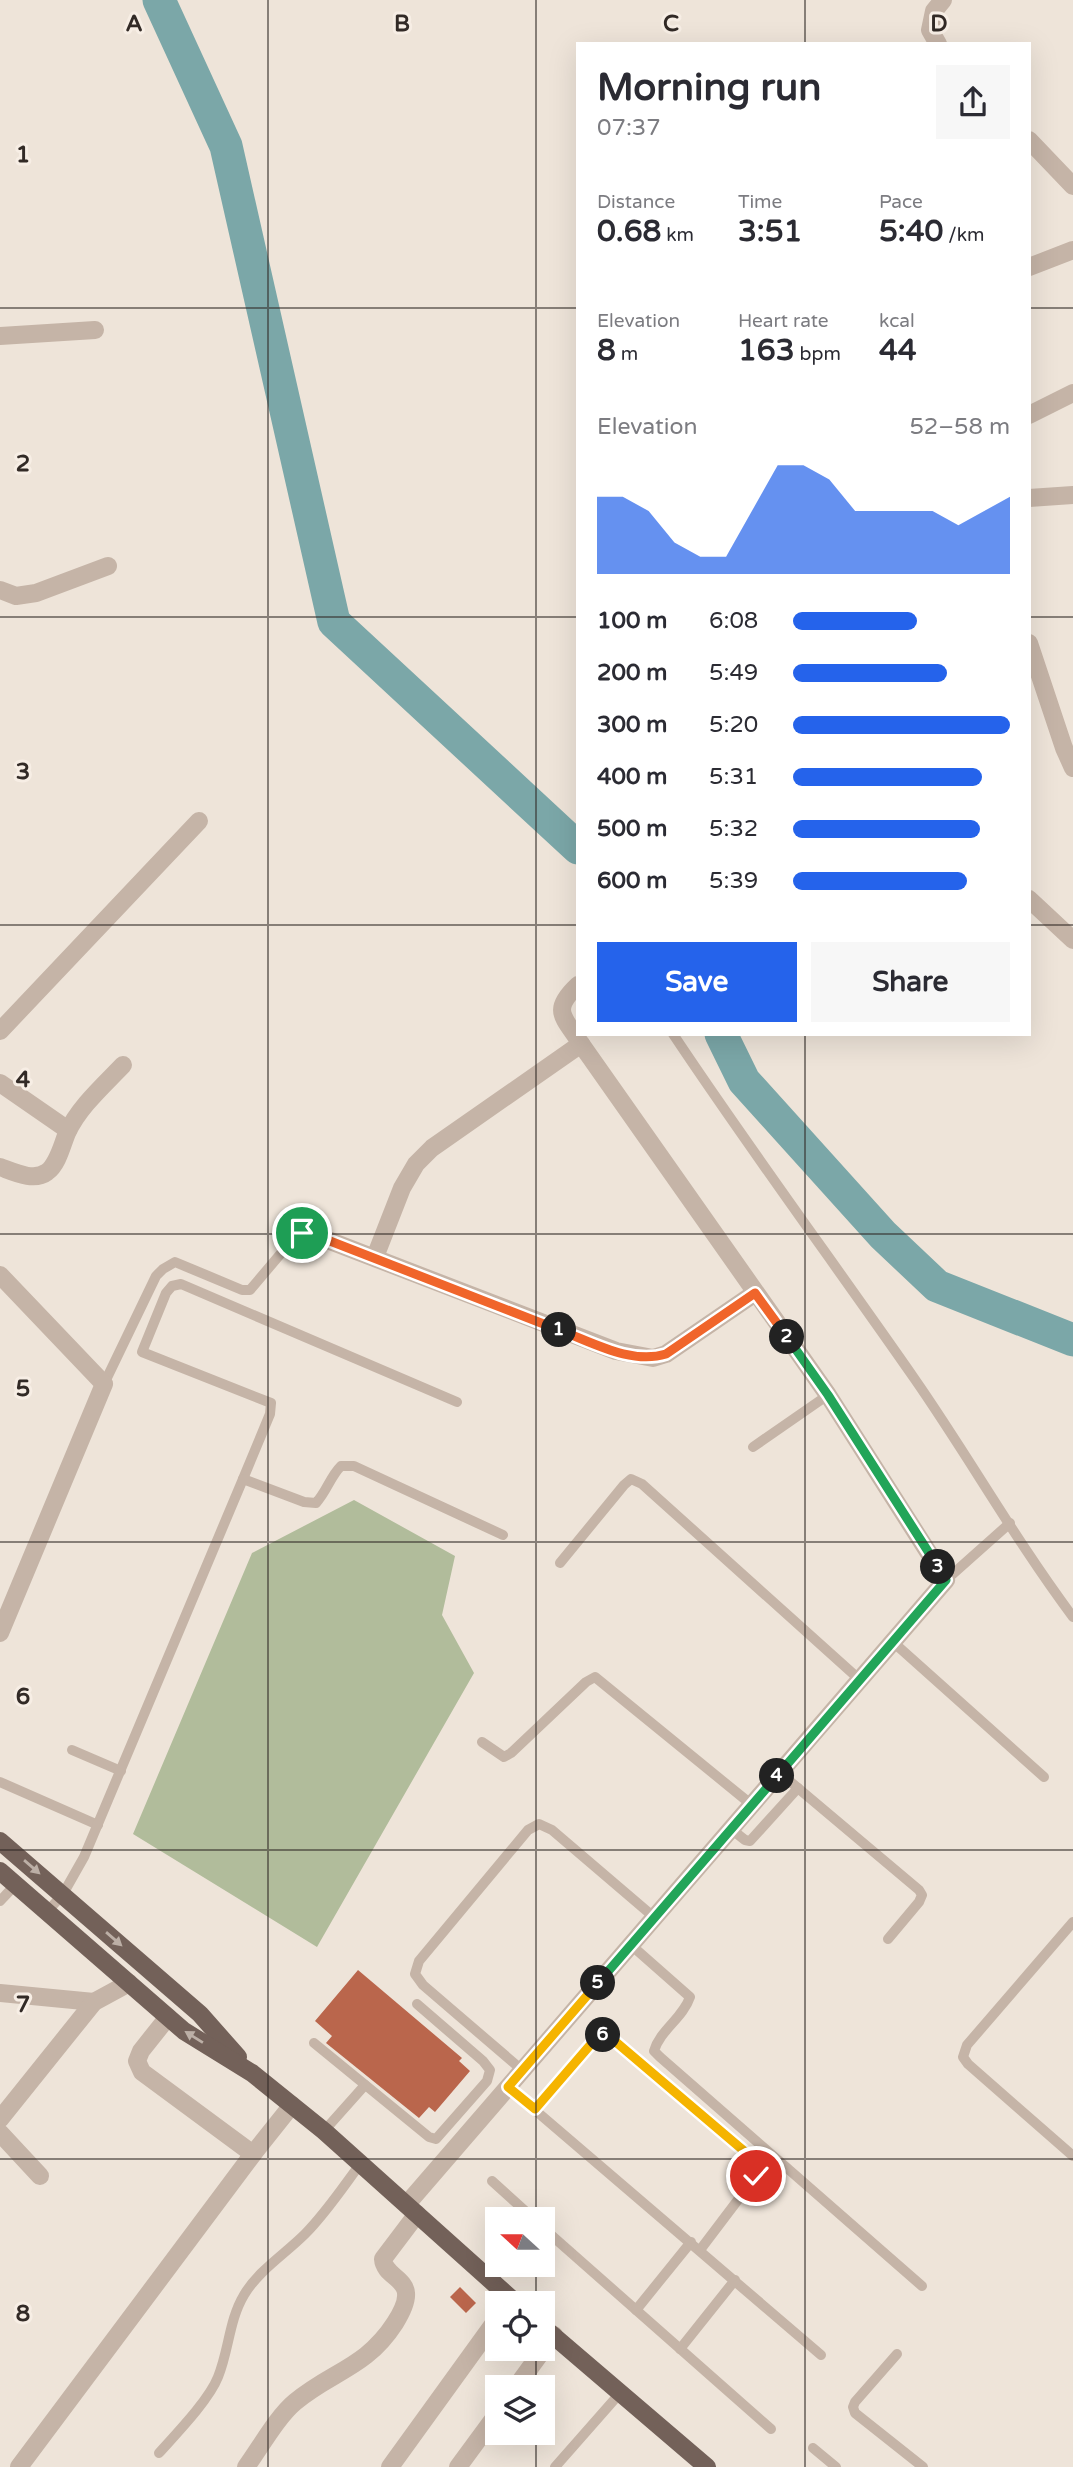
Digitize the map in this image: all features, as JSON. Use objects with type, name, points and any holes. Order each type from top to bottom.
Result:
[{"type":"main road","points":[[0,1841],[200,2014],[252,2073]]},
{"type":"main road","points":[[0,1871],[184,2031],[252,2073],[324,2131],[500,2291]]},
{"type":"main road","points":[[555,2337],[621,2392],[700,2465]]},
{"type":"street","points":[[938,42],[930,30],[934,11],[943,0]]},
{"type":"street","points":[[1031,142],[1073,186]]},
{"type":"street","points":[[1031,266],[1073,250]]},
{"type":"street","points":[[0,336],[95,330]]},
{"type":"street","points":[[1031,414],[1073,393]]},
{"type":"street","points":[[1031,498],[1073,495]]},
{"type":"street","points":[[0,590],[16,596],[36,593],[108,566]]},
{"type":"street","points":[[1031,649],[1059,736],[1073,768]]},
{"type":"street","points":[[0,1031],[199,821]]},
{"type":"street","points":[[1031,901],[1070,933]]},
{"type":"street","points":[[246,2467],[293,2403],[348,2370],[384,2341],[400,2315],[406,2297],[405,2287],[387,2271],[383,2259],[412,2209],[508,2087],[946,1580],[828,1395],[562,1014],[561,1007],[566,996],[576,987]]},
{"type":"street","points":[[375,1257],[402,1188],[416,1164],[432,1149],[581,1044]]},
{"type":"street","points":[[0,1167],[37,1176],[48,1171],[59,1155],[68,1130],[82,1109],[123,1065]]},
{"type":"street","points":[[0,1083],[68,1130]]},
{"type":"street","points":[[312,1234],[616,1351],[653,1358],[666,1354],[755,1293]]},
{"type":"street","points":[[0,1275],[104,1384],[0,1633]]},
{"type":"street","points":[[0,2119],[94,2002],[129,1983]]},
{"type":"street","points":[[0,1993],[94,2002]]},
{"type":"street","points":[[168,2017],[141,2051],[137,2061],[142,2072],[253,2154]]},
{"type":"street","points":[[19,2467],[292,2105]]},
{"type":"street","points":[[0,2133],[40,2176]]},
{"type":"street","points":[[390,2467],[485,2336]]},
{"type":"street","points":[[458,2467],[485,2430]]},
{"type":"lane","points":[[674,1036],[915,1379],[1049,1585],[1073,1617]]},
{"type":"lane","points":[[104,1384],[156,1276],[163,1269],[175,1262],[242,1290],[250,1290],[294,1238],[302,1233],[312,1234]]},
{"type":"lane","points":[[47,1912],[62,1894],[85,1857],[270,1414],[271,1403],[142,1352],[166,1293],[172,1286],[181,1284],[457,1402]]},
{"type":"lane","points":[[753,1447],[828,1395]]},
{"type":"lane","points":[[243,1479],[304,1502],[316,1503],[325,1493],[333,1474],[341,1466],[354,1466],[503,1535]]},
{"type":"lane","points":[[561,1563],[631,1479],[642,1484],[860,1680]]},
{"type":"lane","points":[[946,1580],[1010,1523]]},
{"type":"lane","points":[[893,1642],[1044,1777]]},
{"type":"lane","points":[[482,1742],[498,1755],[504,1757],[511,1753],[586,1682],[595,1677],[752,1805]]},
{"type":"lane","points":[[72,1749],[121,1771]]},
{"type":"lane","points":[[780,1773],[919,1890],[922,1895],[919,1902],[888,1939]]},
{"type":"lane","points":[[0,1782],[98,1825]]},
{"type":"lane","points":[[731,1829],[750,1841],[797,1788]]},
{"type":"lane","points":[[523,2070],[423,1985],[415,1974],[419,1961],[528,1830],[539,1824],[552,1830],[655,1918]]},
{"type":"lane","points":[[0,1900],[16,1884]]},
{"type":"lane","points":[[1073,1922],[967,2045],[962,2057],[1073,2156]]},
{"type":"lane","points":[[631,1945],[690,1997],[687,2005],[656,2043],[654,2051],[922,2286]]},
{"type":"lane","points":[[314,2043],[429,2137],[436,2139],[487,2081],[490,2070],[417,2004]]},
{"type":"lane","points":[[535,2109],[598,2036],[604,2035],[610,2037],[757,2162],[760,2168],[756,2176],[636,2310]]},
{"type":"lane","points":[[324,2131],[365,2085]]},
{"type":"lane","points":[[508,2087],[821,2355]]},
{"type":"lane","points":[[159,2453],[217,2380],[234,2317],[244,2294],[259,2276],[305,2234],[330,2206],[361,2163]]},
{"type":"lane","points":[[492,2181],[521,2207]]},
{"type":"lane","points":[[555,2238],[771,2430]]},
{"type":"lane","points":[[680,2349],[735,2280]]},
{"type":"lane","points":[[897,2354],[853,2407],[855,2413],[923,2467]]},
{"type":"lane","points":[[555,2467],[621,2392]]},
{"type":"lane","points":[[813,2448],[836,2467]]},
{"type":"green space","points":[[354,1500],[455,1556],[442,1615],[474,1673],[317,1947],[133,1834],[252,1553]]},
{"type":"building","points":[[358,1970],[462,2058],[459,2061],[470,2071],[435,2112],[429,2107],[419,2118],[326,2043],[332,2036],[315,2021]]},
{"type":"building","points":[[460,2287],[476,2303],[466,2313],[450,2297]]},
{"type":"waterway","points":[[159,0],[226,146],[334,622],[576,846]]},
{"type":"waterway","points":[[722,1036],[744,1081],[883,1235],[937,1286],[1073,1340]]},
{"type":"route","points":[[302,1233],[312,1234],[375,1257],[616,1351],[653,1358],[666,1354],[755,1293],[828,1395],[946,1580],[508,2087],[535,2109],[598,2036],[610,2037],[757,2162],[760,2168],[756,2176]]}]
